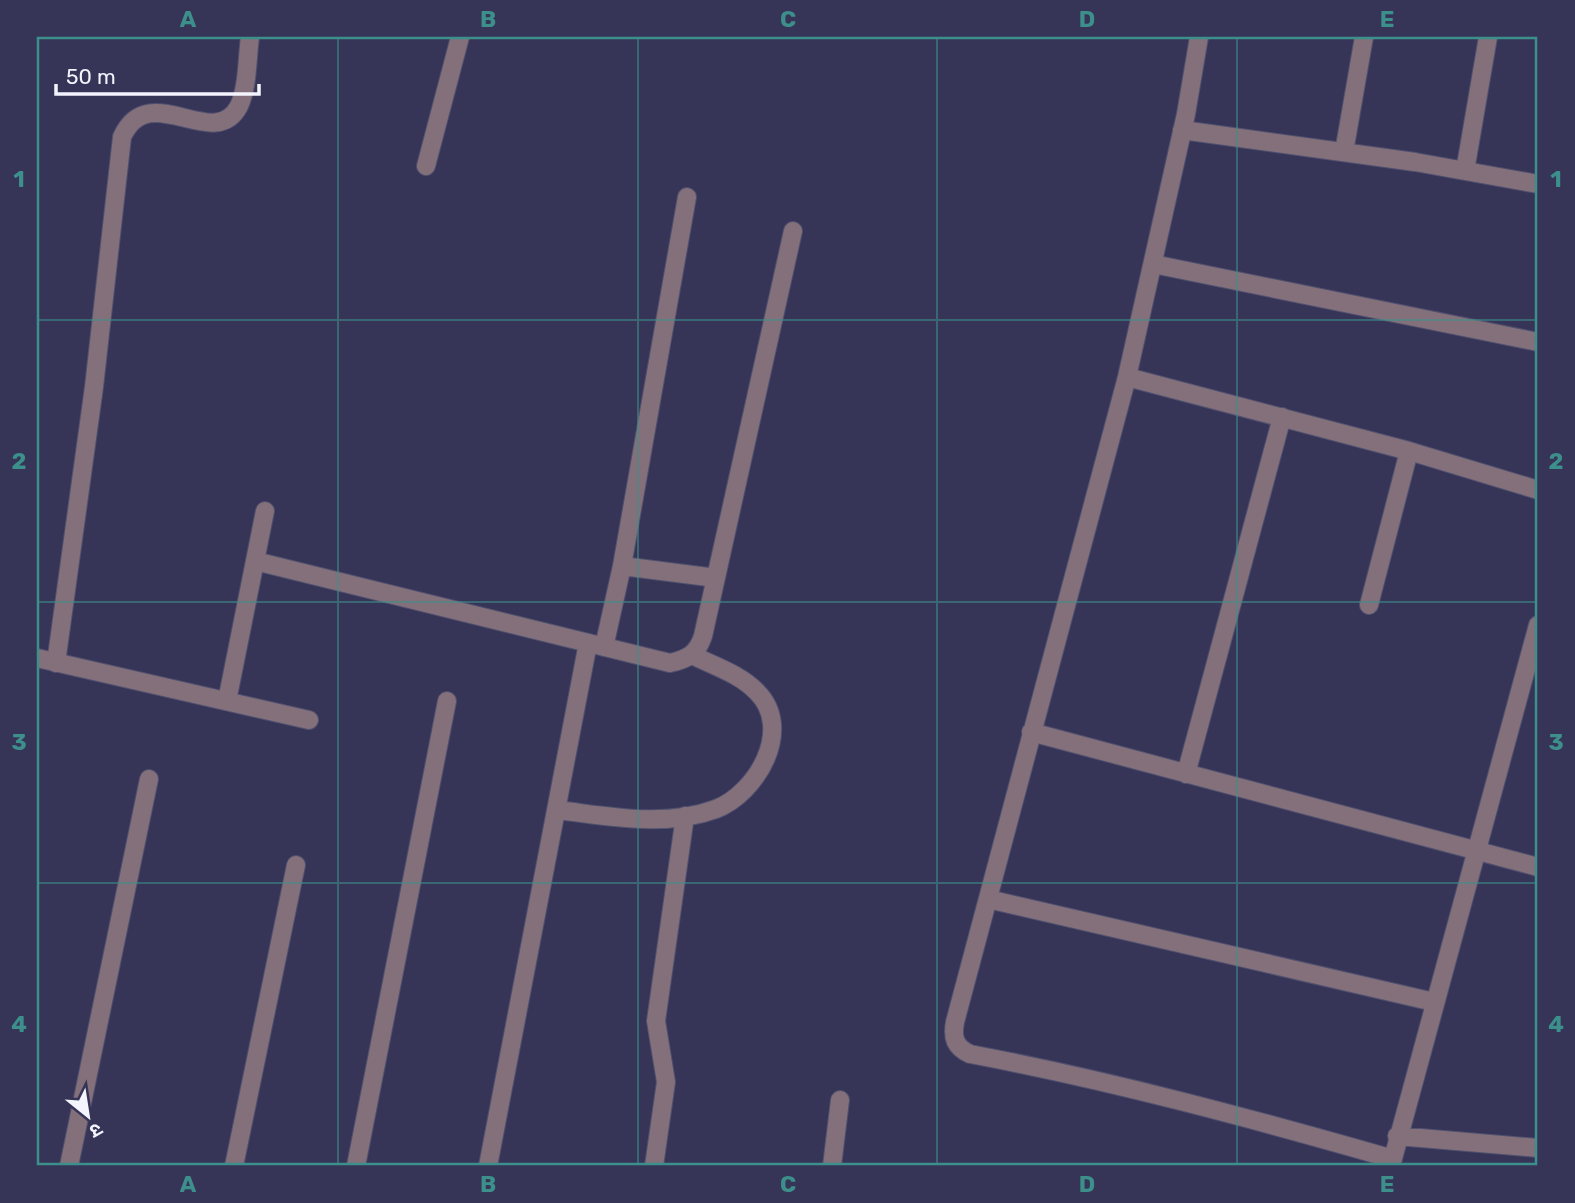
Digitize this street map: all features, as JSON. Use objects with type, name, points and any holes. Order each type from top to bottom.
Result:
[{"type":"street","points":[[55,663],[94,387],[122,137],[133,121],[150,112],[208,122],[226,119],[234,113],[243,90],[250,37]]},
{"type":"street","points":[[426,166],[460,37]]},
{"type":"street","points":[[1199,37],[1182,130],[1127,377],[953,1032],[959,1049],[1220,1109],[1392,1163],[1397,1136],[1538,625]]},
{"type":"street","points":[[1344,152],[1364,37]]},
{"type":"street","points":[[1465,171],[1488,37]]},
{"type":"street","points":[[1182,130],[1344,152],[1538,184]]},
{"type":"street","points":[[488,1166],[557,810],[596,645],[622,566],[687,197]]},
{"type":"street","points":[[255,561],[670,663],[692,655],[699,649],[703,636],[793,232]]},
{"type":"street","points":[[1153,264],[1538,342]]},
{"type":"street","points":[[1127,377],[1409,451],[1538,490]]},
{"type":"street","points":[[1186,774],[1282,418]]},
{"type":"street","points":[[1369,605],[1409,451]]},
{"type":"street","points":[[227,701],[265,511]]},
{"type":"street","points":[[622,566],[716,578]]},
{"type":"street","points":[[557,810],[648,821],[715,809],[746,791],[760,772],[768,754],[772,726],[769,708],[758,692],[741,679],[692,655]]},
{"type":"street","points":[[37,658],[309,720]]},
{"type":"street","points":[[356,1166],[447,701]]},
{"type":"street","points":[[1031,732],[1538,867]]},
{"type":"street","points":[[69,1166],[149,779]]},
{"type":"street","points":[[654,1166],[666,1082],[656,1021],[685,816]]},
{"type":"street","points":[[234,1166],[296,865]]},
{"type":"street","points":[[988,898],[1434,1002]]},
{"type":"street","points":[[832,1166],[840,1100]]},
{"type":"street","points":[[1397,1136],[1538,1148]]}]
